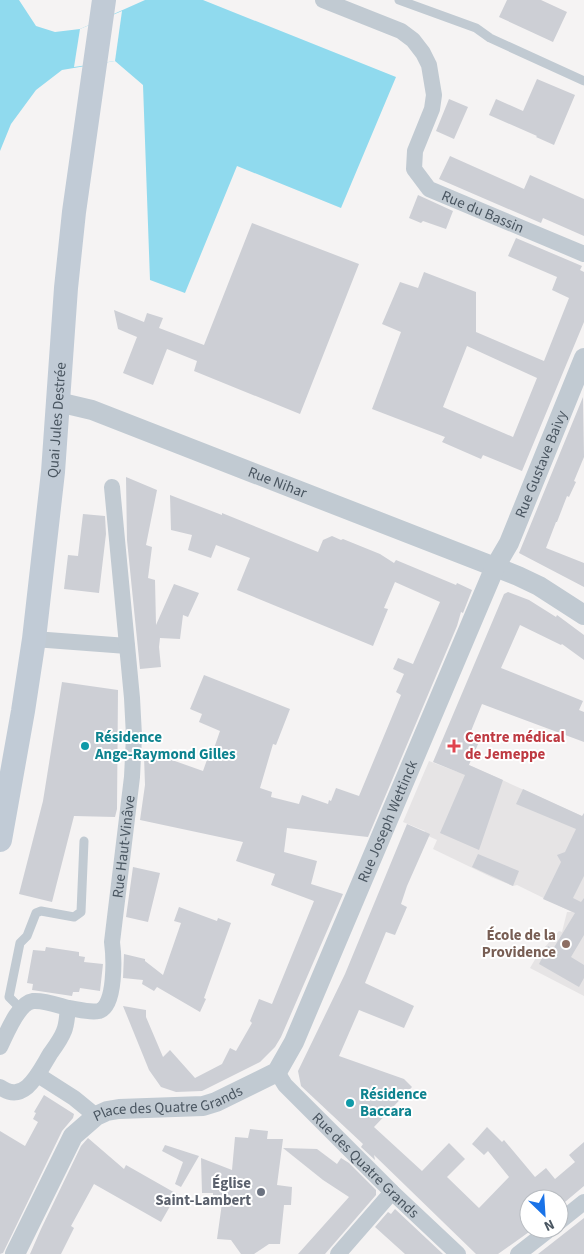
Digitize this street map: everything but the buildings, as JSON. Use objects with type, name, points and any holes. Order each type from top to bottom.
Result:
[{"type":"main road","name":"Quai Jules Destrée","points":[[0,840],[34,639],[53,472],[68,269],[95,64],[99,7]]},
{"type":"street","name":"Rue du Bassin","points":[[323,0],[401,32],[413,40],[423,53],[429,65],[434,95],[432,109],[415,151],[414,169],[429,189],[584,254]]},
{"type":"street","name":"Rue Gustave Baivy","points":[[495,568],[509,543],[579,384],[584,358]]},
{"type":"street","name":"Rue Nihar","points":[[58,402],[92,410],[495,568],[539,586],[584,615]]},
{"type":"street","name":"Rue Haut-Vinâve","points":[[68,1008],[99,1011],[107,1004],[110,997],[114,958],[112,942],[134,762],[134,720],[112,487]]},
{"type":"street","name":"Rue Joseph Wettinck","points":[[277,1072],[294,1042],[325,971],[495,568]]},
{"type":"street","points":[[34,639],[126,646]]},
{"type":"street","points":[[0,1047],[24,1004],[33,1001],[68,1008],[64,1031],[38,1075],[28,1086],[15,1093],[0,1087]]},
{"type":"street","name":"Place des Quatre Grands","points":[[38,1075],[74,1098],[96,1116],[107,1111],[119,1109],[203,1106],[216,1102],[277,1072]]},
{"type":"street","name":"Rue des Quatre Grands","points":[[277,1072],[285,1085],[392,1192],[458,1254]]},
{"type":"street","points":[[15,1254],[73,1136],[96,1116]]},
{"type":"street","points":[[338,1254],[392,1192]]},
{"type":"street","points":[[569,1214],[584,1202]]},
{"type":"street","points":[[518,1254],[537,1239]]},
{"type":"lane","points":[[399,0],[476,28],[490,38],[584,81]]},
{"type":"lane","points":[[21,1009],[9,997],[20,943],[27,936],[36,912],[41,911],[74,917],[81,912],[84,840]]},
{"type":"shaded area","points":[[429,761],[458,772],[469,765],[584,817],[584,996],[530,968],[537,956],[559,931],[562,932],[567,912],[572,912],[517,885],[513,886],[491,877],[433,849],[437,840],[424,834],[425,831],[403,822]]},
{"type":"water","points":[[0,0],[19,0],[36,26],[55,32],[80,29],[145,0],[203,0],[396,77],[341,208],[237,166],[185,293],[150,280],[143,85],[115,61],[62,70],[36,90],[11,124],[0,151]]},
{"type":"pier","points":[[122,11],[115,61],[74,67],[80,29]]},
{"type":"place","name":"Résidence Ange-Raymond Gilles","points":[[85,746]]},
{"type":"place","name":"Centre médical de Jemeppe","points":[[454,746]]},
{"type":"place","name":"École de la Providence","points":[[566,944]]},
{"type":"place","name":"Résidence Baccara","points":[[350,1103]]},
{"type":"place","name":"Église Saint-Lambert","points":[[261,1192]]}]
